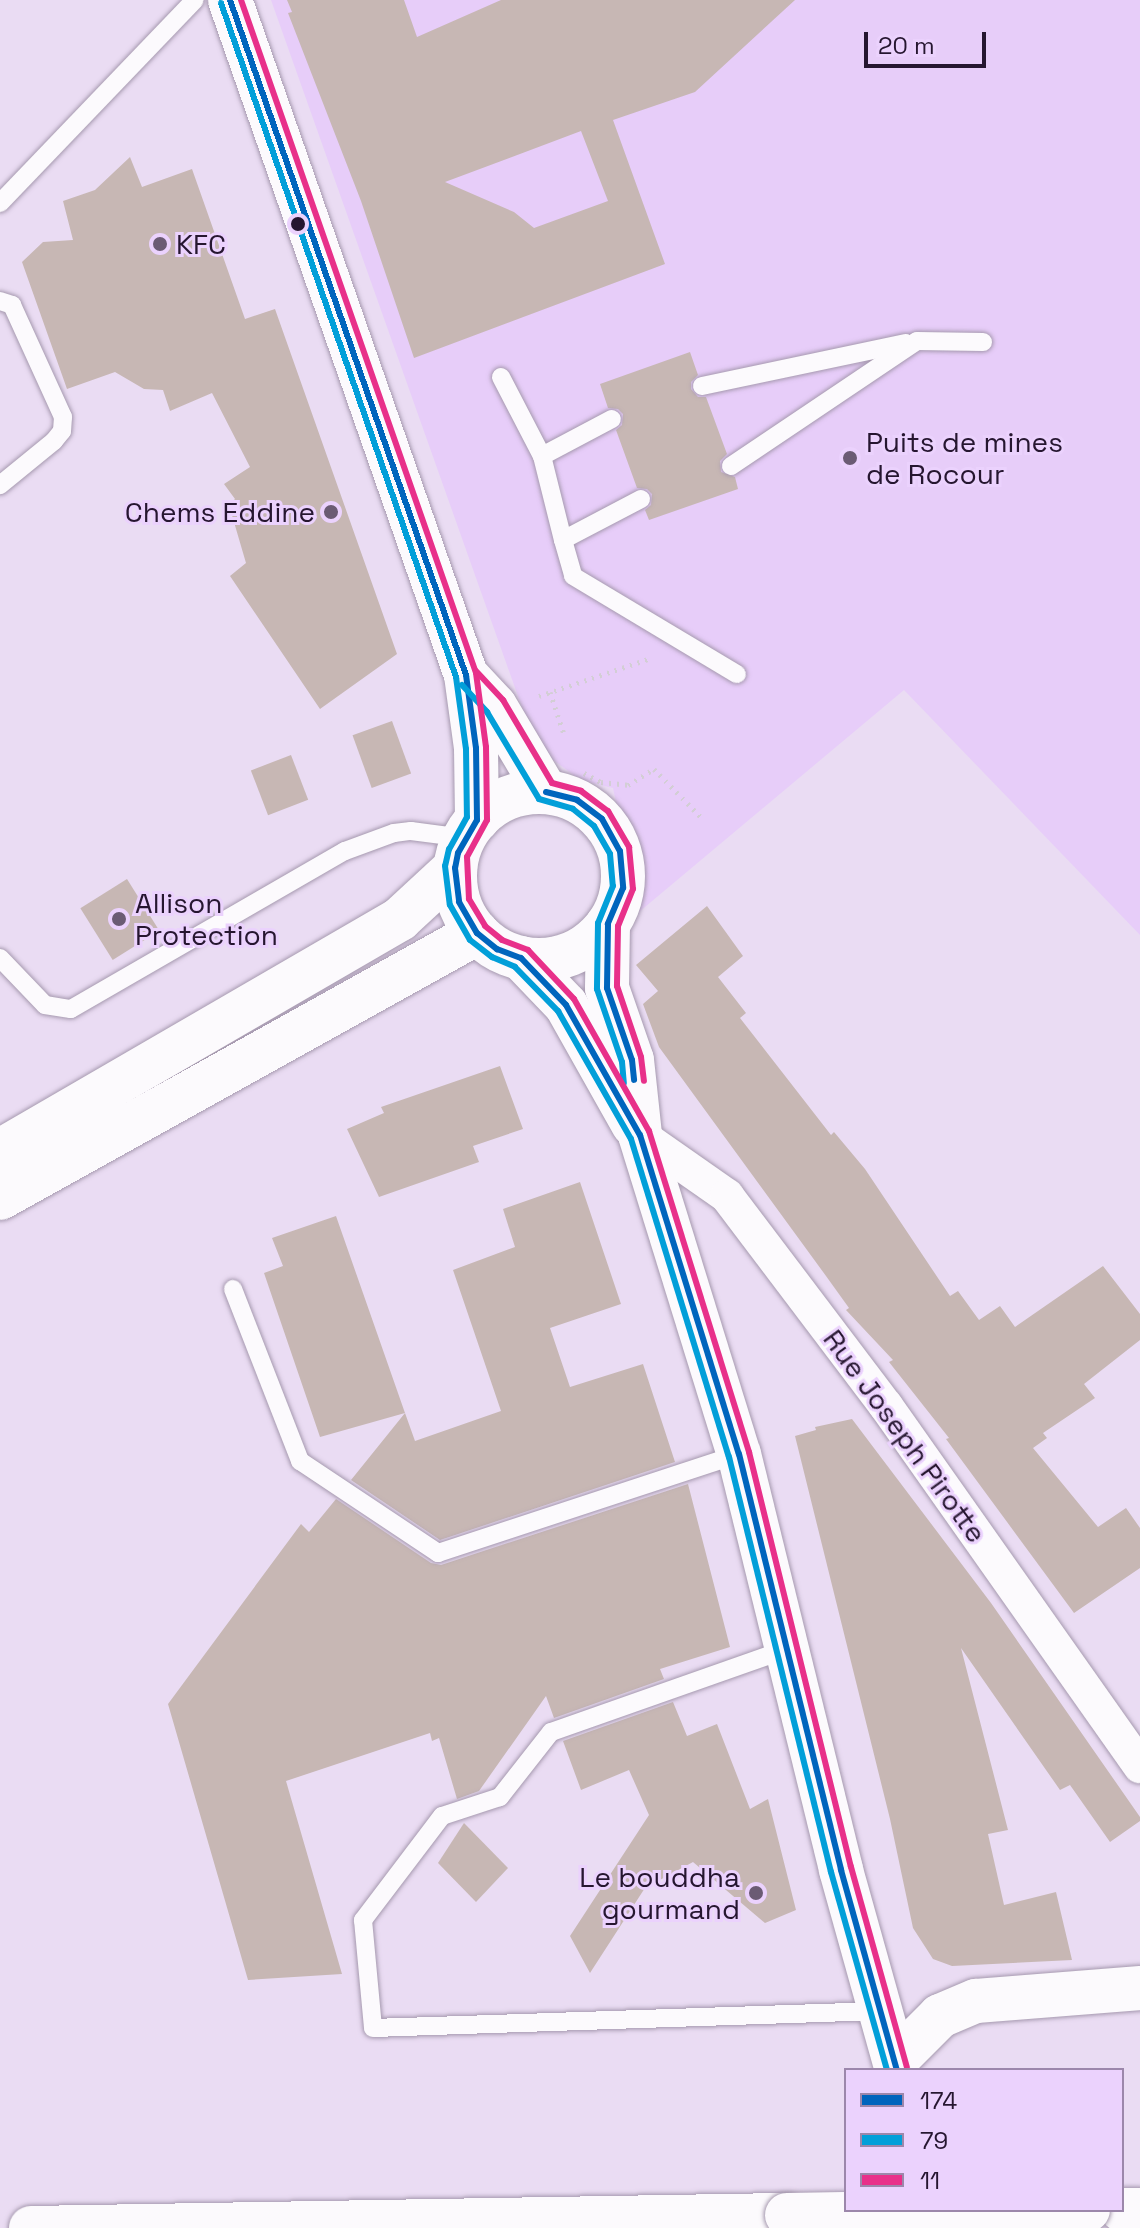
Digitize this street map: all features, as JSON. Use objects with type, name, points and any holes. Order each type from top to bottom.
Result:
[{"type":"main road","points":[[230,0],[335,308],[466,675],[476,748],[459,902],[477,933],[497,949],[521,958],[546,960],[571,955],[596,938],[608,924],[623,888],[620,851],[602,819],[577,800],[466,675]]},
{"type":"main road","points":[[0,1151],[400,919],[495,805],[561,781]]},
{"type":"main road","points":[[608,924],[607,988],[632,1060],[640,1135],[739,1454],[896,2066]]},
{"type":"main road","points":[[0,1198],[477,933]]},
{"type":"main road","points":[[521,958],[566,1005],[640,1135]]},
{"type":"main road","points":[[896,2066],[940,2016],[976,2001],[1140,1988]]},
{"type":"main road","points":[[31,2228],[968,2212]]},
{"type":"street","name":"Rue Joseph Pirotte","points":[[640,1135],[727,1196],[921,1455],[1140,1766]]},
{"type":"lane","points":[[0,203],[195,0]]},
{"type":"lane","points":[[0,301],[12,305],[63,417],[62,431],[54,441],[0,485]]},
{"type":"lane","points":[[702,386],[917,341],[983,342]]},
{"type":"lane","points":[[731,466],[917,341]]},
{"type":"lane","points":[[501,377],[542,456],[573,576],[737,674]]},
{"type":"lane","points":[[542,456],[612,419]]},
{"type":"lane","points":[[563,540],[641,499]]},
{"type":"lane","points":[[0,958],[45,1005],[71,1009],[345,851],[394,833],[411,831],[465,842]]},
{"type":"lane","points":[[233,1289],[300,1461],[438,1553],[739,1454]]},
{"type":"lane","points":[[787,1649],[551,1732],[500,1797],[442,1816],[363,1920],[373,2028],[880,2011]]},
{"type":"path","points":[[527,700],[664,653]]},
{"type":"path","points":[[561,781],[628,785],[654,769],[700,816]]},
{"type":"shaded area","points":[[271,0],[1140,0],[1140,935],[904,690],[639,912],[613,788],[580,780],[536,747]]},
{"type":"building","points":[[287,0],[404,0],[417,37],[501,0],[795,0],[695,92],[613,120],[665,264],[414,358],[361,201],[288,13],[292,12]],"holes":[[[581,131],[608,201],[534,228],[514,212],[445,182]]]},
{"type":"building","points":[[130,157],[142,187],[192,169],[245,319],[275,309],[397,654],[320,709],[230,576],[246,563],[229,505],[235,499],[224,484],[250,467],[212,393],[170,411],[163,390],[144,389],[115,372],[67,389],[22,262],[43,242],[73,240],[63,201],[95,190]]},
{"type":"building","points":[[690,352],[698,375],[691,382],[691,389],[698,397],[706,397],[727,454],[720,461],[721,472],[735,477],[738,489],[649,520],[645,510],[651,505],[652,494],[647,489],[637,488],[616,430],[622,425],[623,414],[618,409],[608,408],[600,384]]},
{"type":"building","points":[[392,721],[411,774],[372,788],[353,735]]},
{"type":"building","points":[[291,755],[308,800],[268,815],[251,770]]},
{"type":"building","name":"Allison Protection","points":[[127,879],[159,931],[113,960],[80,908]]},
{"type":"building","points":[[707,906],[743,956],[718,977],[746,1013],[740,1018],[831,1135],[834,1132],[865,1169],[950,1296],[958,1291],[979,1320],[1000,1306],[1015,1327],[1103,1266],[1140,1314],[1140,1340],[1084,1384],[1095,1398],[1043,1433],[1047,1438],[1033,1448],[1098,1527],[1126,1508],[1140,1528],[1140,1568],[1074,1613],[946,1439],[949,1438],[889,1362],[893,1360],[846,1310],[849,1308],[659,1047],[643,1004],[658,991],[636,965]]},
{"type":"building","points":[[500,1066],[523,1129],[473,1146],[479,1162],[379,1197],[347,1129],[384,1113],[381,1107]]},
{"type":"building","points":[[580,1182],[621,1304],[550,1328],[570,1387],[643,1364],[675,1462],[440,1540],[351,1480],[405,1413],[415,1441],[501,1411],[453,1270],[515,1247],[503,1209]]},
{"type":"building","points":[[336,1216],[405,1413],[320,1437],[264,1273],[283,1266],[272,1238]]},
{"type":"building","points":[[852,1419],[991,1603],[1140,1817],[1140,1821],[1110,1842],[1070,1785],[1060,1790],[961,1648],[1008,1830],[988,1834],[1004,1905],[1056,1892],[1072,1960],[952,1966],[933,1959],[913,1928],[890,1819],[795,1436],[816,1430],[815,1427]]},
{"type":"building","points":[[688,1484],[730,1647],[660,1669],[664,1679],[554,1718],[546,1696],[479,1791],[457,1799],[439,1738],[432,1741],[430,1733],[286,1781],[342,1974],[248,1980],[168,1704],[301,1524],[309,1532],[336,1499],[431,1563],[441,1565]]},
{"type":"building","points":[[673,1702],[687,1736],[717,1724],[750,1809],[768,1799],[796,1910],[765,1923],[693,1862],[658,1881],[652,1877],[590,1973],[570,1936],[649,1815],[629,1770],[581,1790],[563,1741]]},
{"type":"building","points":[[464,1823],[508,1868],[476,1902],[438,1863]]},
{"type":"transit line","name":"174","points":[[230,0],[466,675],[476,748],[477,820]]},
{"type":"transit line","name":"11","points":[[241,0],[476,673],[486,747],[487,820],[467,857],[469,899],[485,926],[502,940],[528,950],[574,999],[649,1131],[749,1452],[851,1867],[907,2067]]},
{"type":"transit line","name":"79","points":[[221,3],[456,677],[466,749],[467,817],[449,849],[445,866],[450,905],[470,940],[492,957],[515,967],[558,1011],[631,1139],[729,1457],[831,1872],[886,2068]]},
{"type":"transit line","name":"11","points":[[476,671],[503,700],[552,783],[581,791],[608,811],[629,847],[633,889],[618,926],[617,986],[641,1057],[644,1081]]},
{"type":"transit line","name":"79","points":[[462,685],[487,712],[539,799],[573,809],[594,826],[610,854],[613,886],[598,923],[597,989],[622,1062],[624,1083]]},
{"type":"transit line","name":"174","points":[[546,792],[577,800],[602,819],[620,851],[623,888],[608,924]]},
{"type":"transit line","name":"174","points":[[477,820],[458,853],[455,868],[459,902],[477,933],[497,949],[521,958],[566,1005],[640,1135],[739,1454],[841,1870],[896,2068]]},
{"type":"transit line","name":"174","points":[[608,924],[607,988],[632,1060],[634,1080]]},
{"type":"place","name":"KFC","points":[[160,244]]},
{"type":"place","name":"Puits de mines de Rocour","points":[[850,458]]},
{"type":"place","name":"Chems Eddine","points":[[331,512]]},
{"type":"place","name":"Allison Protection","points":[[119,919]]},
{"type":"place","name":"Le bouddha gourmand","points":[[756,1893]]}]
